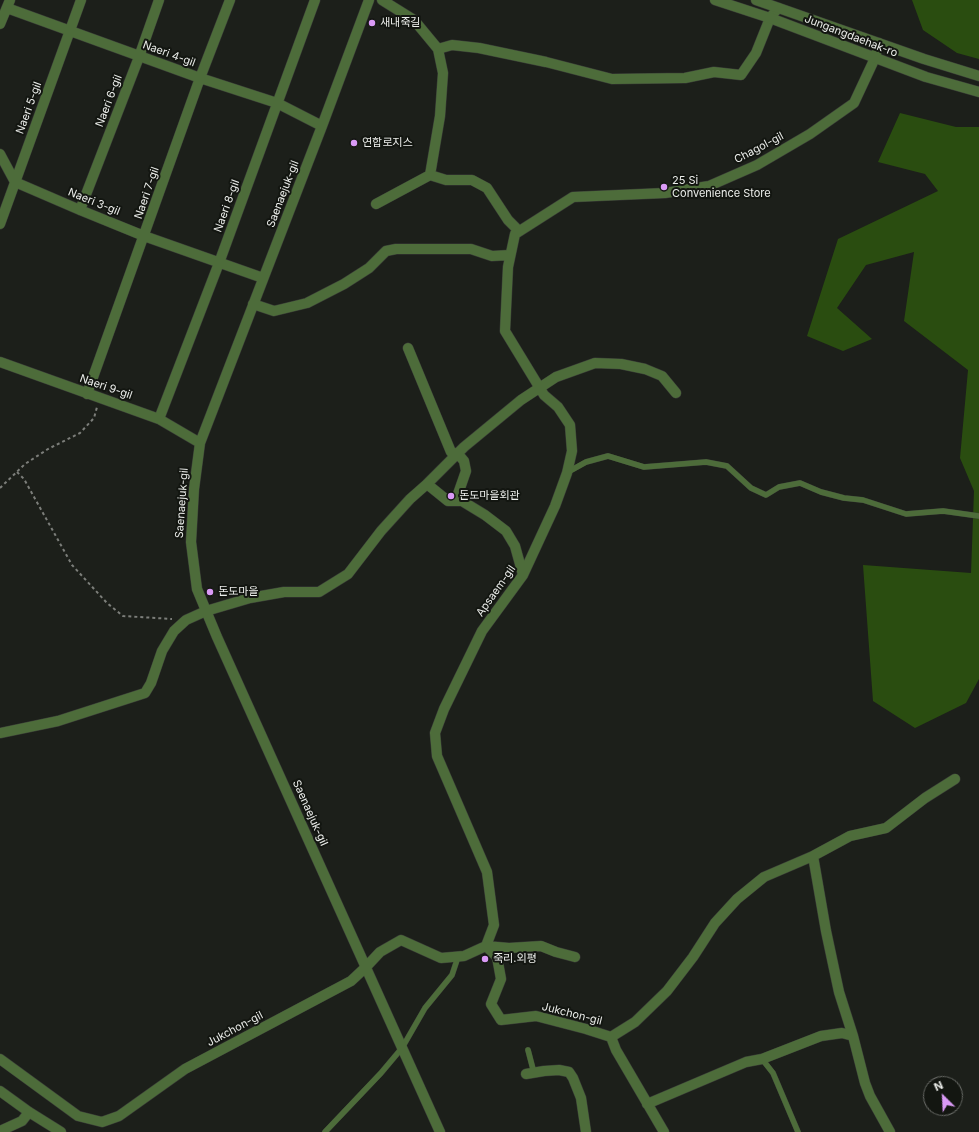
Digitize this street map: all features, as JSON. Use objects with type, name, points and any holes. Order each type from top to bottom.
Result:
[{"type":"street","name":"Naeri 5-gil","points":[[0,224],[81,0]]},
{"type":"street","name":"Naeri 6-gil","points":[[80,210],[139,57],[159,0]]},
{"type":"street","name":"Naeri 7-gil","points":[[87,394],[200,78],[230,0]]},
{"type":"street","name":"Naeri 8-gil","points":[[159,418],[219,263],[315,0]]},
{"type":"street","name":"Saenaejuk-gil","points":[[369,0],[200,442],[194,488],[191,542],[197,589],[206,611],[440,1132]]},
{"type":"street","points":[[382,0],[414,20],[438,50],[443,73],[440,116],[430,175]]},
{"type":"street","name":"Jungangdaehak-ro","points":[[715,0],[770,18],[926,77],[979,92]]},
{"type":"street","name":"Jungangdaehak-ro","points":[[756,0],[979,76]]},
{"type":"street","name":"Naeri 4-gil","points":[[0,24],[8,4],[139,57],[277,103],[322,126]]},
{"type":"street","points":[[438,50],[452,45],[479,48],[546,62],[612,79],[685,78],[714,72],[741,75],[756,53],[770,18],[778,8]]},
{"type":"street","name":"Chagol-gil","points":[[517,232],[573,197],[665,193],[709,186],[757,165],[810,134],[854,103],[875,58],[879,43]]},
{"type":"street","points":[[0,154],[15,182]]},
{"type":"street","points":[[376,204],[430,175],[446,180],[472,180],[487,188],[517,232]]},
{"type":"street","name":"Naeri 3-gil","points":[[15,182],[144,236],[263,278]]},
{"type":"street","name":"Apsaem-gil","points":[[486,946],[494,925],[487,872],[437,756],[435,734],[444,709],[482,631],[523,575],[556,506],[568,473],[572,451],[570,425],[558,407],[544,395],[506,331],[508,267],[517,232]]},
{"type":"street","points":[[253,304],[274,311],[307,303],[344,284],[369,268],[386,251],[396,248],[471,249],[492,256],[510,255]]},
{"type":"street","points":[[408,348],[451,452],[458,454],[464,461],[466,471],[458,494],[460,501]]},
{"type":"street","name":"Naeri 9-gil","points":[[0,362],[87,394],[159,418],[200,442]]},
{"type":"street","points":[[0,733],[58,721],[145,693],[151,683],[162,651],[174,631],[186,620],[206,611],[250,598],[284,592],[319,592],[348,574],[381,531],[410,499],[458,454],[521,400],[556,377],[595,363],[622,364],[645,369],[662,376],[676,393]]},
{"type":"street","points":[[427,484],[448,501],[462,501],[485,515],[506,531],[515,546],[523,575]]},
{"type":"street","points":[[611,1037],[635,1022],[667,991],[693,957],[715,923],[737,899],[764,877],[813,856],[850,836],[886,828],[925,798],[955,779]]},
{"type":"street","points":[[813,856],[826,931],[839,992],[853,1036],[865,1083],[870,1096],[890,1132]]},
{"type":"street","name":"Jukchon-gil","points":[[0,1059],[78,1116],[102,1122],[118,1116],[185,1069],[351,981],[380,952],[401,940],[441,958],[464,956],[486,946],[509,948],[541,946],[575,957]]},
{"type":"street","name":"Jukchon-gil","points":[[486,946],[497,957],[501,979],[491,1004],[501,1020],[536,1016],[611,1037],[616,1050],[664,1132]]},
{"type":"street","points":[[647,1104],[746,1062],[762,1059],[821,1036],[842,1033],[853,1036]]},
{"type":"street","points":[[530,1073],[559,1070],[569,1072],[581,1098],[586,1132]]},
{"type":"street","points":[[0,1091],[29,1112],[61,1132]]},
{"type":"street","points":[[0,1131],[22,1121],[29,1112]]},
{"type":"lane","points":[[568,473],[586,462],[608,456],[644,467],[706,462],[727,466],[751,488],[766,495],[779,487],[800,483],[821,492],[844,498],[863,500],[906,514],[944,511],[979,516]]},
{"type":"lane","points":[[325,1132],[381,1074],[402,1048],[425,1008],[452,975],[458,957]]},
{"type":"lane","points":[[528,1050],[530,1073]]},
{"type":"lane","points":[[762,1059],[773,1073],[798,1132]]},
{"type":"path","points":[[0,488],[25,464],[48,449],[80,433],[94,418],[100,398]]},
{"type":"path","points":[[17,472],[24,479],[72,565],[107,603],[123,616],[170,618],[182,624]]},
{"type":"green space","points":[[912,0],[979,0],[979,59],[957,53],[923,30]]},
{"type":"green space","points":[[900,113],[956,127],[979,127],[979,679],[966,703],[915,728],[873,701],[863,565],[971,573],[974,491],[960,458],[968,370],[904,321],[914,252],[866,265],[837,308],[872,339],[843,351],[807,336],[838,239],[938,191],[925,174],[878,162]]},
{"type":"place","name":"새내죽길","points":[[372,23]]},
{"type":"place","name":"연합로지스","points":[[354,143]]},
{"type":"place","name":"25 Si Convenience Store","points":[[664,187]]},
{"type":"place","name":"돈도마을회관","points":[[451,496]]},
{"type":"place","name":"돈도마을","points":[[210,592]]},
{"type":"place","name":"죽리.외평","points":[[485,959]]}]
